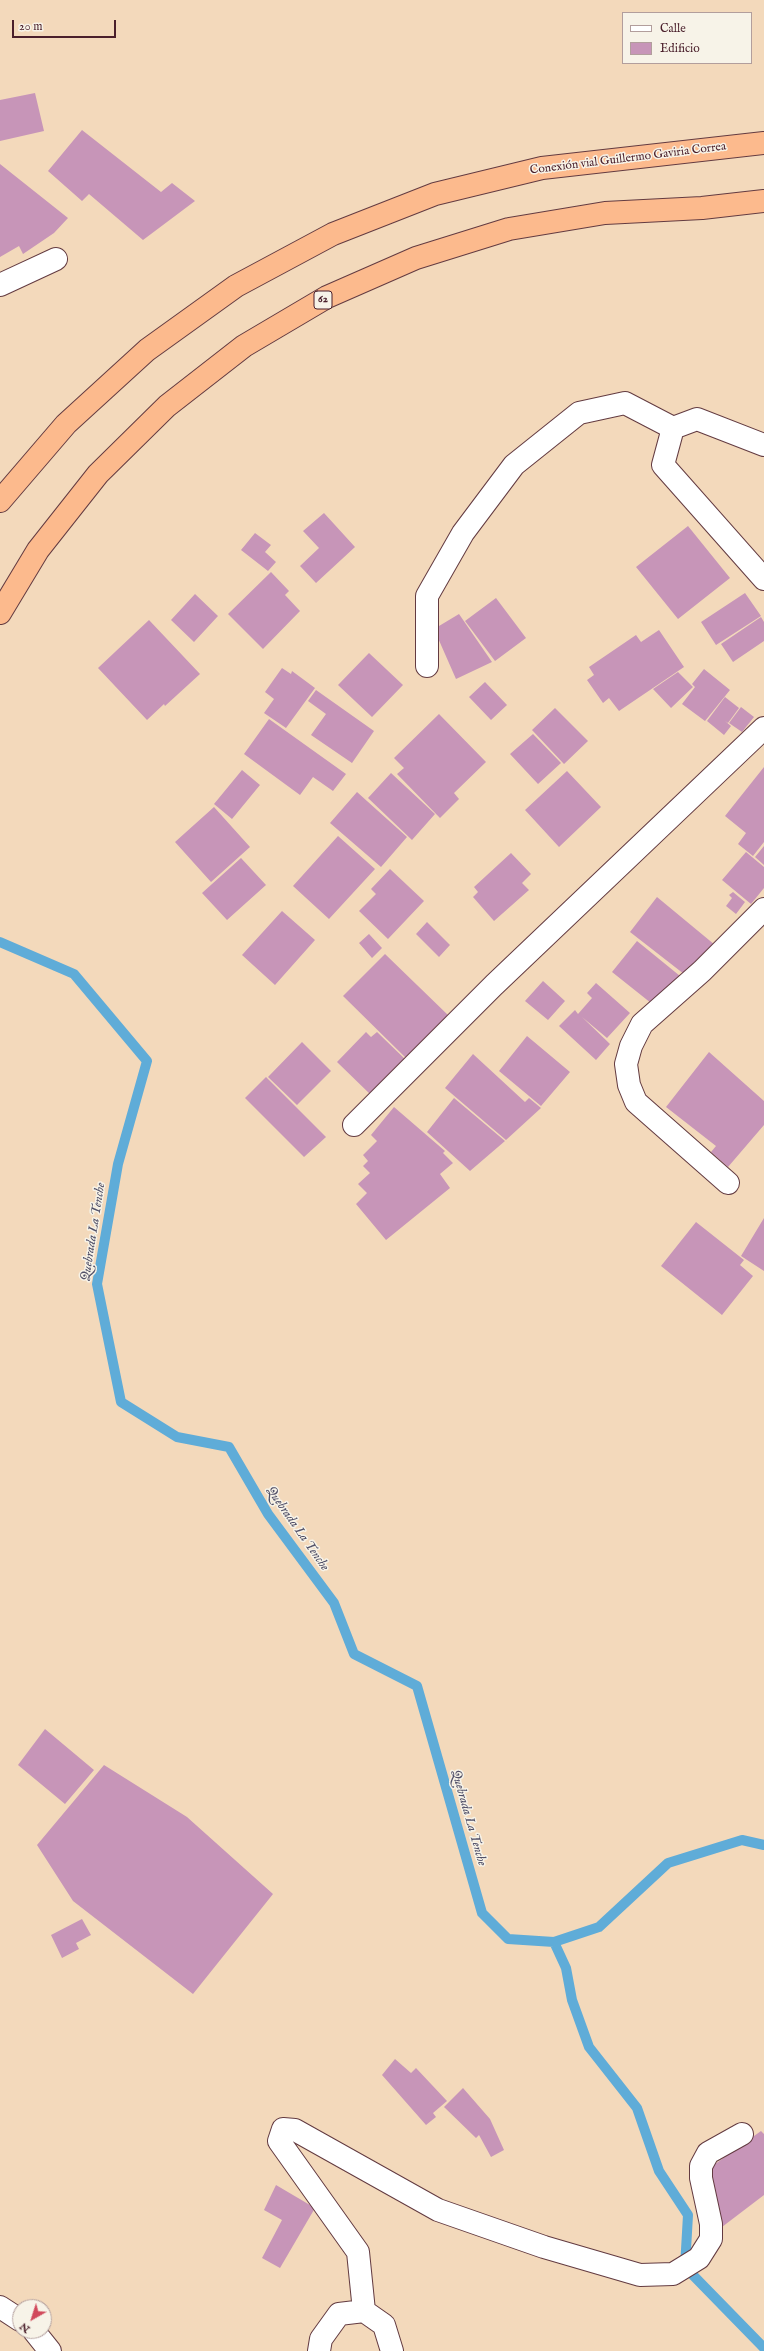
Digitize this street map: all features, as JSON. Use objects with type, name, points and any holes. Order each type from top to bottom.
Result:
[{"type":"highway","name":"Conexión vial Guillermo Gaviria Correa","points":[[0,501],[66,424],[147,350],[236,286],[333,234],[435,194],[542,168],[764,143]]},
{"type":"highway","name":"62","points":[[0,613],[38,550],[98,474],[167,406],[244,346],[327,297],[416,258],[509,229],[605,213],[702,208],[764,201]]},
{"type":"street","points":[[0,284],[56,259]]},
{"type":"street","points":[[427,666],[427,596],[463,533],[514,465],[579,413],[625,403],[673,428],[697,419],[764,445]]},
{"type":"street","points":[[673,428],[663,465],[764,579]]},
{"type":"street","points":[[354,1125],[494,985],[764,728]]},
{"type":"street","points":[[728,1183],[636,1102],[629,1085],[626,1064],[631,1046],[642,1024],[702,971],[764,909]]},
{"type":"street","points":[[364,2311],[358,2252],[279,2141],[283,2129],[295,2130],[438,2210],[544,2247],[640,2275],[673,2274],[699,2258],[711,2239],[712,2224],[700,2178],[701,2166],[708,2153],[742,2134]]},
{"type":"street","points":[[0,2307],[12,2315]]},
{"type":"street","points":[[319,2351],[321,2339],[338,2314],[364,2311],[384,2325],[392,2351]]},
{"type":"street","points":[[40,2339],[50,2351]]},
{"type":"building","points":[[35,93],[44,131],[0,141],[0,100]]},
{"type":"building","points":[[82,130],[161,192],[172,183],[195,201],[143,240],[89,194],[82,201],[48,171]]},
{"type":"building","points":[[0,164],[68,218],[54,233],[23,254],[19,246],[0,257]]},
{"type":"building","points":[[324,513],[355,547],[316,583],[300,566],[319,548],[303,531]]},
{"type":"building","points":[[688,526],[730,578],[678,619],[636,567]]},
{"type":"building","points":[[255,533],[271,545],[265,552],[276,562],[268,571],[241,550]]},
{"type":"building","points":[[271,572],[289,591],[285,595],[300,611],[263,649],[228,614]]},
{"type":"building","points":[[745,593],[761,616],[716,645],[701,622]]},
{"type":"building","points":[[195,594],[218,616],[194,642],[171,620]]},
{"type":"building","points":[[496,598],[526,638],[495,661],[465,621]]},
{"type":"building","points":[[459,614],[492,662],[456,679],[434,629]]},
{"type":"building","points":[[761,617],[764,622],[764,641],[733,662],[721,644]]},
{"type":"building","points":[[149,620],[200,674],[165,706],[164,704],[147,720],[98,668]]},
{"type":"building","points":[[659,630],[684,667],[619,711],[609,698],[603,703],[587,680],[594,675],[589,667],[636,635],[641,642]]},
{"type":"building","points":[[369,653],[403,685],[372,717],[338,685]]},
{"type":"building","points":[[282,668],[291,674],[292,671],[315,688],[286,728],[264,713],[274,699],[265,692]]},
{"type":"building","points":[[704,669],[730,690],[705,721],[682,704],[695,687],[692,684]]},
{"type":"building","points":[[678,672],[693,687],[671,708],[653,689]]},
{"type":"building","points":[[485,682],[507,705],[491,720],[469,697]]},
{"type":"building","points":[[316,690],[374,731],[352,763],[311,735],[326,714],[308,701]]},
{"type":"building","points":[[725,697],[739,708],[728,723],[725,721],[731,726],[724,735],[707,721]]},
{"type":"building","points":[[741,707],[754,717],[742,732],[729,723]]},
{"type":"building","points":[[555,708],[588,741],[564,764],[532,730]]},
{"type":"building","points":[[439,714],[486,762],[454,793],[459,799],[440,818],[397,774],[404,768],[394,758]]},
{"type":"building","points":[[269,719],[346,774],[333,791],[313,777],[300,795],[244,754]]},
{"type":"building","points":[[533,734],[561,763],[538,784],[510,754]]},
{"type":"building","points":[[764,767],[764,842],[753,856],[738,844],[746,833],[725,816]]},
{"type":"building","points":[[242,770],[260,785],[232,819],[214,804]]},
{"type":"building","points":[[567,771],[601,807],[559,847],[525,810]]},
{"type":"building","points":[[391,773],[435,814],[412,840],[368,798]]},
{"type":"building","points":[[357,792],[407,837],[381,867],[330,823]]},
{"type":"building","points":[[214,807],[250,847],[211,882],[175,842]]},
{"type":"building","points":[[338,836],[375,869],[329,919],[293,886]]},
{"type":"building","points":[[764,846],[764,865],[755,857]]},
{"type":"building","points":[[746,852],[764,867],[764,888],[751,904],[722,880]]},
{"type":"building","points":[[511,853],[531,874],[522,883],[529,890],[494,921],[473,897],[478,892],[474,887]]},
{"type":"building","points":[[241,858],[266,885],[227,920],[202,893]]},
{"type":"building","points":[[390,869],[424,901],[388,939],[359,911],[376,894],[371,889]]},
{"type":"building","points":[[733,892],[745,902],[736,914],[726,906],[732,898],[729,895]]},
{"type":"building","points":[[657,897],[715,945],[684,974],[630,932]]},
{"type":"building","points":[[282,911],[315,940],[275,985],[242,955]]},
{"type":"building","points":[[427,922],[450,945],[439,957],[416,934]]},
{"type":"building","points":[[369,934],[382,948],[372,958],[359,943]]},
{"type":"building","points":[[637,941],[680,976],[656,1007],[612,972]]},
{"type":"building","points":[[385,954],[449,1016],[407,1059],[343,996]]},
{"type":"building","points":[[543,981],[565,1001],[548,1020],[525,1001]]},
{"type":"building","points":[[596,983],[630,1013],[607,1038],[582,1017],[610,1044],[596,1060],[559,1026],[575,1010],[578,1014],[592,998],[587,993]]},
{"type":"building","points":[[366,1032],[371,1037],[377,1032],[407,1061],[372,1096],[337,1062]]},
{"type":"building","points":[[527,1036],[570,1072],[541,1106],[499,1071]]},
{"type":"building","points":[[302,1042],[331,1071],[297,1105],[268,1077]]},
{"type":"building","points":[[709,1052],[764,1101],[764,1125],[728,1167],[711,1152],[716,1146],[666,1107]]},
{"type":"building","points":[[473,1054],[525,1102],[529,1098],[541,1108],[506,1140],[445,1088]]},
{"type":"building","points":[[266,1077],[326,1137],[304,1157],[245,1098]]},
{"type":"building","points":[[454,1098],[505,1141],[470,1171],[427,1132]]},
{"type":"building","points":[[394,1107],[445,1151],[443,1153],[453,1163],[440,1174],[450,1188],[386,1240],[356,1204],[367,1193],[358,1184],[370,1173],[363,1166],[368,1161],[363,1155],[377,1141],[371,1135]]},
{"type":"building","points":[[764,1218],[764,1271],[741,1256]]},
{"type":"building","points":[[696,1222],[744,1260],[740,1265],[753,1276],[722,1315],[661,1266]]},
{"type":"building","points":[[45,1729],[94,1770],[65,1804],[18,1765]]},
{"type":"building","points":[[104,1765],[187,1817],[273,1894],[193,1994],[73,1901],[37,1845]]},
{"type":"building","points":[[82,1919],[91,1935],[76,1943],[79,1949],[62,1958],[51,1935]]},
{"type":"building","points":[[395,2059],[411,2073],[416,2068],[447,2101],[433,2113],[436,2117],[426,2125],[382,2075]]},
{"type":"building","points":[[463,2088],[490,2119],[504,2150],[491,2157],[479,2135],[476,2138],[444,2107]]},
{"type":"building","points":[[761,2131],[764,2134],[764,2195],[722,2227],[709,2203],[704,2172]]},
{"type":"building","points":[[276,2185],[315,2208],[280,2268],[262,2258],[282,2220],[264,2210]]},
{"type":"waterway","name":"Quebrada La Tenche","points":[[0,942],[74,974],[147,1061],[118,1164],[97,1284],[121,1402],[177,1437],[229,1447],[268,1514],[334,1603],[354,1654],[417,1686],[482,1913],[508,1939],[554,1942],[599,1927],[668,1863],[742,1840],[764,1845]]},
{"type":"waterway","points":[[554,1942],[566,1968],[572,2000],[589,2047],[637,2108],[659,2171],[688,2215],[685,2267],[764,2348]]}]
